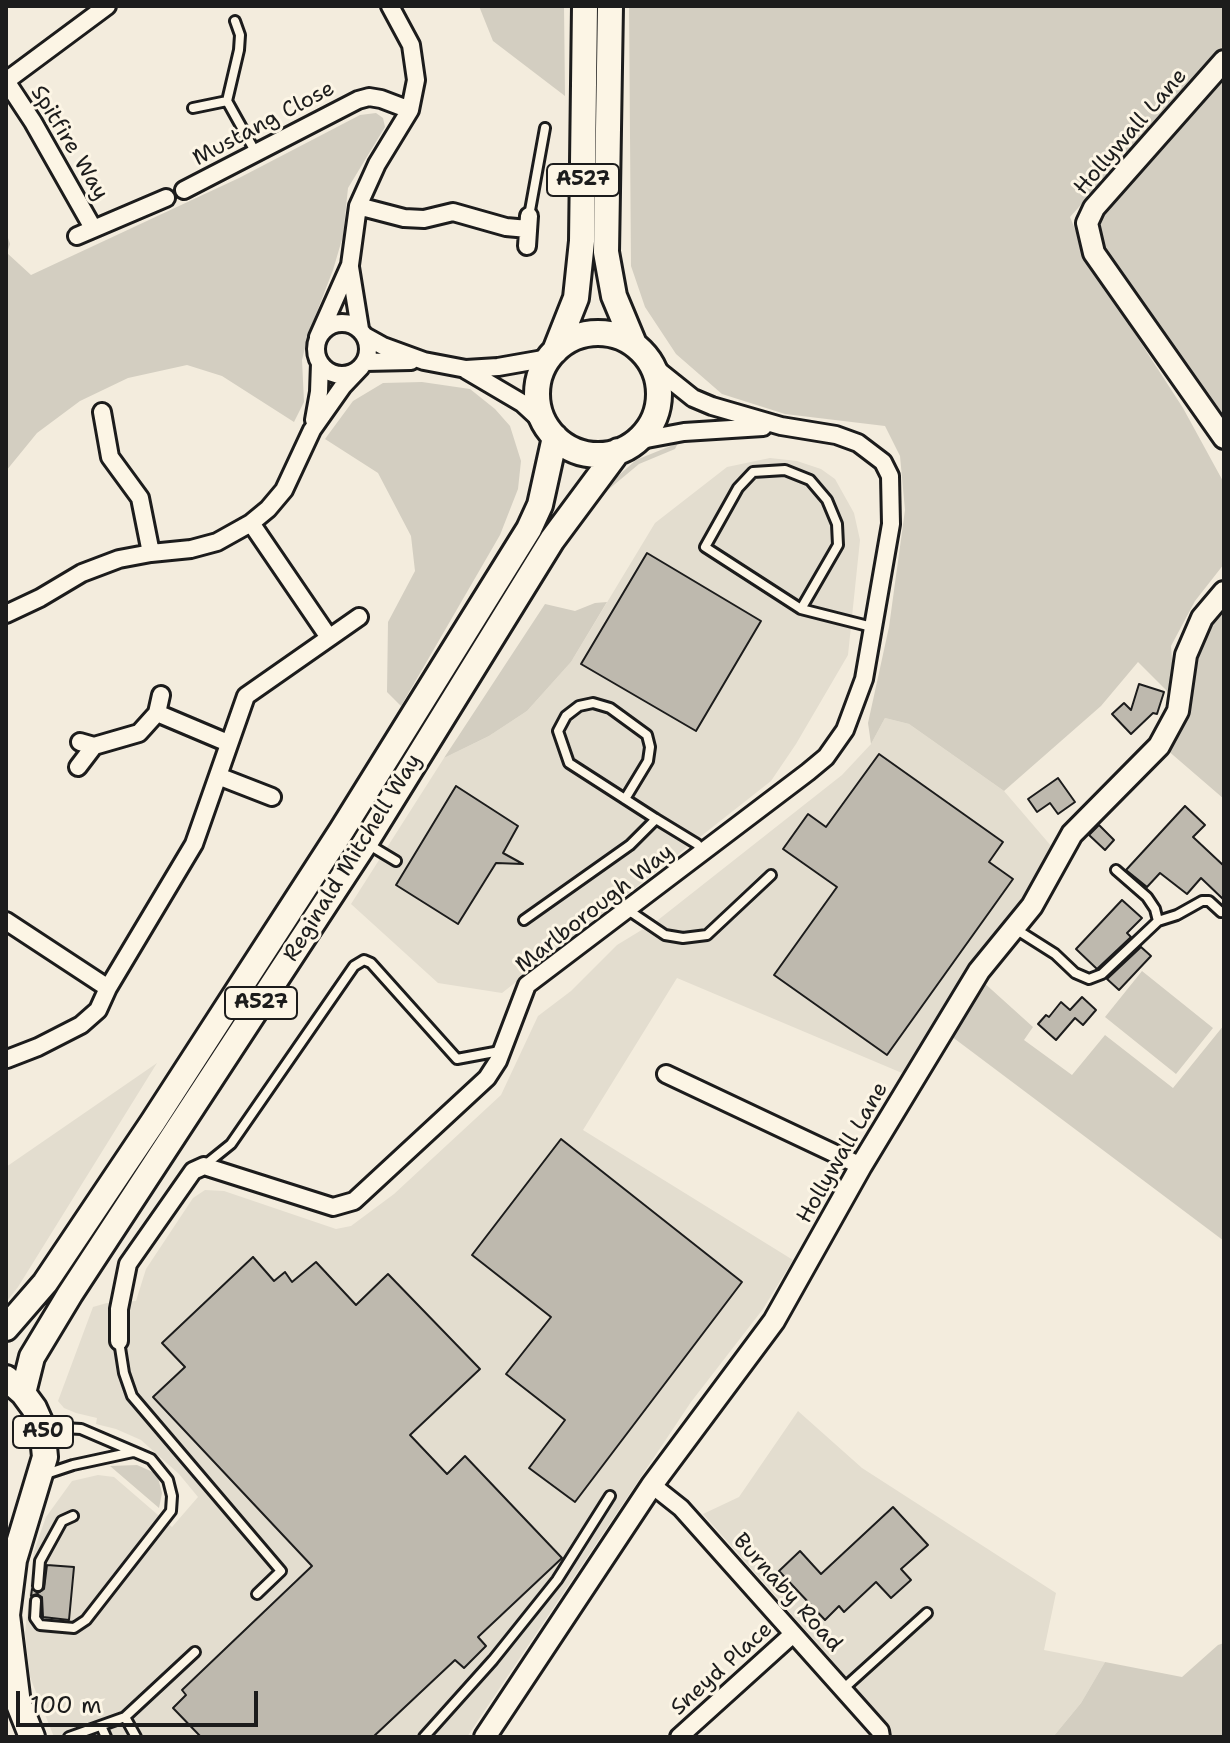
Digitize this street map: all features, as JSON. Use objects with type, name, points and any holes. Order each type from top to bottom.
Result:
[{"type":"main road","name":"A527","points":[[552,354],[576,298],[582,241],[585,6]]},
{"type":"main road","name":"A527","points":[[610,6],[606,252],[614,296],[634,344]]},
{"type":"main road","points":[[589,334],[612,335],[634,344],[653,366],[659,388],[657,409],[651,423],[627,446],[604,454],[584,453],[565,445],[551,431],[537,395],[539,379],[552,354],[571,340],[589,334]]},
{"type":"main road","name":"Reginald Mitchell Way","points":[[6,1328],[45,1283],[342,830],[529,529],[540,505],[551,431]]},
{"type":"main road","name":"Reginald Mitchell Way","points":[[14,1386],[72,1291],[365,843],[552,540],[627,446]]},
{"type":"main road","name":"A50","points":[[14,1386],[42,1426],[45,1457],[37,1486]]},
{"type":"main road","points":[[6,1524],[24,1509],[37,1486]]},
{"type":"main road","points":[[32,1737],[11,1685],[7,1615],[14,1560],[37,1486]]},
{"type":"street","points":[[6,81],[107,6]]},
{"type":"street","points":[[312,430],[319,392],[318,337],[350,265],[358,206],[377,164],[410,110],[416,80],[411,45],[390,6]]},
{"type":"street","name":"Hollywall Lane","points":[[1224,61],[1094,208],[1087,223],[1094,253],[1224,438]]},
{"type":"street","name":"Spitfire Way","points":[[6,81],[93,228]]},
{"type":"street","name":"Mustang Close","points":[[184,190],[358,100],[369,97],[410,110]]},
{"type":"street","points":[[77,236],[166,198]]},
{"type":"street","points":[[358,206],[404,218],[424,219],[453,212],[528,230]]},
{"type":"street","points":[[6,614],[82,573],[119,559],[191,549],[217,542],[251,523],[268,509],[284,490],[312,430],[363,364],[369,347],[363,332],[350,265]]},
{"type":"street","points":[[318,337],[334,323],[348,323],[383,346],[424,361],[466,369],[498,367],[552,354]]},
{"type":"street","points":[[320,363],[327,371],[344,375],[363,364],[424,361]]},
{"type":"street","name":"Marlborough Way","points":[[204,1166],[333,1207],[354,1201],[487,1078],[527,985],[826,757],[845,730],[864,679],[891,524],[890,476],[883,462],[858,443],[836,435],[781,426],[729,412],[693,398],[653,366]]},
{"type":"street","points":[[466,369],[522,403],[551,431]]},
{"type":"street","points":[[102,412],[110,457],[140,498],[151,553]]},
{"type":"street","name":"Marlborough Way","points":[[627,446],[710,429],[781,426]]},
{"type":"street","points":[[251,523],[328,636]]},
{"type":"street","name":"Hollywall Lane","points":[[485,1737],[652,1485],[774,1321],[861,1166],[979,971],[1032,906],[1072,834],[1159,746],[1178,711],[1186,655],[1202,618],[1224,592]]},
{"type":"street","points":[[7,1059],[81,1025],[98,1010],[194,844],[246,696],[359,617]]},
{"type":"street","points":[[78,767],[87,744],[139,733],[157,713],[161,695]]},
{"type":"street","points":[[157,713],[228,743]]},
{"type":"street","points":[[218,776],[272,797]]},
{"type":"street","points":[[6,921],[108,988]]},
{"type":"street","points":[[666,1074],[861,1166]]},
{"type":"street","points":[[119,1341],[119,1309],[128,1264],[179,1189],[193,1171],[204,1166]]},
{"type":"street","name":"Burnaby Road","points":[[652,1485],[681,1508],[880,1731],[881,1737]]},
{"type":"street","name":"Sneyd Place","points":[[679,1737],[793,1634]]},
{"type":"lane","points":[[235,21],[240,35],[239,50],[227,101],[257,154]]},
{"type":"lane","points":[[193,108],[227,101]]},
{"type":"lane","points":[[528,230],[545,128]]},
{"type":"lane","points":[[801,609],[838,545],[837,524],[827,500],[810,480],[785,470],[753,472],[738,488],[705,547],[801,609],[873,628]]},
{"type":"lane","points":[[625,799],[648,761],[650,747],[647,735],[610,708],[593,703],[579,706],[566,716],[558,731],[569,763],[656,819],[697,844],[704,853]]},
{"type":"lane","points":[[524,920],[630,845],[656,819]]},
{"type":"lane","points":[[342,830],[396,861]]},
{"type":"lane","points":[[1116,870],[1147,897],[1158,921]]},
{"type":"lane","points":[[627,909],[665,935],[683,938],[707,935],[771,875]]},
{"type":"lane","points":[[1014,928],[1055,954],[1075,973],[1089,979],[1102,974],[1158,921],[1177,915],[1202,901],[1209,901],[1221,912]]},
{"type":"lane","points":[[204,1166],[231,1144],[354,966],[364,960],[371,963],[457,1059],[501,1050]]},
{"type":"lane","points":[[119,1341],[124,1373],[132,1396],[281,1571],[257,1594]]},
{"type":"lane","points":[[36,1601],[35,1618],[40,1625],[74,1628],[86,1620],[171,1511],[172,1496],[168,1480],[151,1459],[81,1429],[42,1426]]},
{"type":"lane","points":[[37,1486],[73,1465],[134,1452]]},
{"type":"lane","points":[[424,1737],[493,1660],[557,1580],[610,1496]]},
{"type":"lane","points":[[38,1586],[40,1561],[62,1521],[73,1516]]},
{"type":"lane","points":[[843,1689],[927,1613]]},
{"type":"lane","points":[[69,1737],[125,1717],[195,1652]]},
{"type":"lane","points":[[125,1717],[136,1737]]},
{"type":"lane","points":[[101,1726],[106,1737]]},
{"type":"shaded area","points":[[479,6],[564,6],[565,96],[493,41]]},
{"type":"shaded area","points":[[629,6],[1224,6],[1224,45],[1070,217],[1088,261],[1183,408],[1224,483],[1224,564],[1195,601],[1171,646],[1175,699],[1138,662],[1101,706],[1004,791],[909,724],[885,718],[871,744],[868,723],[889,627],[905,510],[900,456],[885,426],[785,414],[722,394],[676,354],[645,307],[631,266]]},
{"type":"shaded area","points":[[1224,77],[1224,420],[1189,378],[1096,239],[1098,214],[1198,110]]},
{"type":"shaded area","points":[[376,113],[383,118],[385,127],[348,188],[343,236],[302,360],[304,402],[294,422],[222,376],[187,365],[128,378],[80,401],[37,433],[6,471],[6,232],[10,244],[7,253],[31,275],[239,178],[360,115]]},
{"type":"shaded area","points":[[422,382],[470,389],[510,426],[521,461],[518,489],[500,535],[401,706],[387,692],[388,622],[415,571],[411,536],[378,473],[325,439],[353,401],[383,383]]},
{"type":"shaded area","points":[[678,443],[675,449],[639,464],[609,489],[576,528],[515,624],[512,622],[556,548],[600,492],[636,460]]},
{"type":"shaded area","points":[[770,458],[797,461],[821,469],[835,479],[854,513],[860,540],[848,655],[796,744],[771,781],[502,993],[438,983],[351,904],[444,758],[489,736],[527,711],[571,662],[655,523],[727,467]]},
{"type":"shaded area","points":[[607,602],[571,662],[527,711],[489,736],[444,758],[545,604],[575,611]]},
{"type":"shaded area","points":[[1224,604],[1224,799],[1166,749],[1181,727],[1188,702],[1194,652],[1212,617]]},
{"type":"shaded area","points":[[885,718],[909,724],[1004,791],[1052,847],[1028,898],[972,968],[902,1073],[677,978],[583,1130],[793,1260],[763,1309],[691,1402],[467,1737],[54,1737],[30,1677],[25,1633],[34,1551],[46,1517],[72,1481],[98,1475],[114,1477],[172,1527],[198,1497],[179,1474],[141,1440],[96,1424],[97,1418],[64,1408],[58,1401],[93,1307],[136,1301],[146,1269],[193,1198],[205,1190],[224,1191],[336,1229],[351,1226],[394,1194],[501,1095],[538,1016],[571,991],[617,945],[658,920],[842,775],[871,744]]},
{"type":"shaded area","points":[[1142,971],[1213,1028],[1176,1074],[1105,1017]]},
{"type":"shaded area","points":[[982,981],[1033,1027],[1024,1040],[1072,1075],[1105,1035],[1173,1088],[1224,1025],[1224,1241],[951,1036]]},
{"type":"shaded area","points":[[157,1063],[18,1287],[6,1302],[6,1167]]},
{"type":"shaded area","points":[[798,1411],[862,1468],[1056,1593],[1044,1650],[1105,1662],[1081,1703],[1053,1737],[893,1737],[888,1724],[703,1514],[739,1497]]},
{"type":"shaded area","points":[[137,1465],[153,1472],[158,1478],[162,1493],[159,1508],[110,1466]]},
{"type":"shaded area","points":[[1224,1643],[1224,1737],[1053,1737],[1081,1703],[1105,1662],[1182,1677]]},
{"type":"building","points":[[647,553],[761,621],[696,731],[581,664]]},
{"type":"building","points":[[1139,684],[1164,692],[1157,714],[1153,713],[1131,734],[1112,714],[1124,703],[1131,710]]},
{"type":"building","points":[[879,754],[1003,842],[989,862],[1013,879],[887,1055],[774,975],[837,887],[783,849],[808,814],[826,827]]},
{"type":"building","points":[[1058,778],[1075,802],[1058,814],[1050,803],[1037,812],[1028,799]]},
{"type":"building","points":[[456,786],[518,826],[503,853],[523,864],[496,863],[458,924],[396,885]]},
{"type":"building","points":[[1185,806],[1205,825],[1193,837],[1224,866],[1224,900],[1201,878],[1187,894],[1160,873],[1147,887],[1126,870]]},
{"type":"building","points":[[1099,825],[1114,840],[1105,850],[1089,835]]},
{"type":"building","points":[[1122,900],[1142,918],[1127,933],[1131,937],[1097,969],[1076,949]]},
{"type":"building","points":[[1141,947],[1151,956],[1119,990],[1107,979]]},
{"type":"building","points":[[1082,997],[1096,1010],[1083,1025],[1075,1018],[1056,1040],[1038,1024],[1046,1015],[1049,1017],[1061,1002],[1070,1010]]},
{"type":"building","points":[[561,1139],[742,1282],[575,1502],[529,1468],[565,1420],[506,1374],[551,1317],[472,1255]]},
{"type":"building","points":[[253,1257],[274,1281],[285,1272],[292,1282],[316,1262],[356,1305],[388,1274],[480,1369],[410,1435],[447,1474],[465,1456],[562,1558],[478,1637],[486,1646],[464,1668],[455,1660],[373,1737],[201,1737],[173,1708],[186,1695],[182,1690],[312,1566],[153,1397],[185,1367],[162,1343]]},
{"type":"building","points":[[893,1507],[928,1545],[901,1569],[911,1580],[891,1598],[876,1582],[844,1612],[839,1606],[825,1620],[779,1571],[800,1551],[821,1574]]},
{"type":"building","points":[[47,1565],[74,1567],[69,1620],[43,1617],[42,1597],[37,1594],[31,1596],[32,1589],[38,1593],[44,1589]]}]
